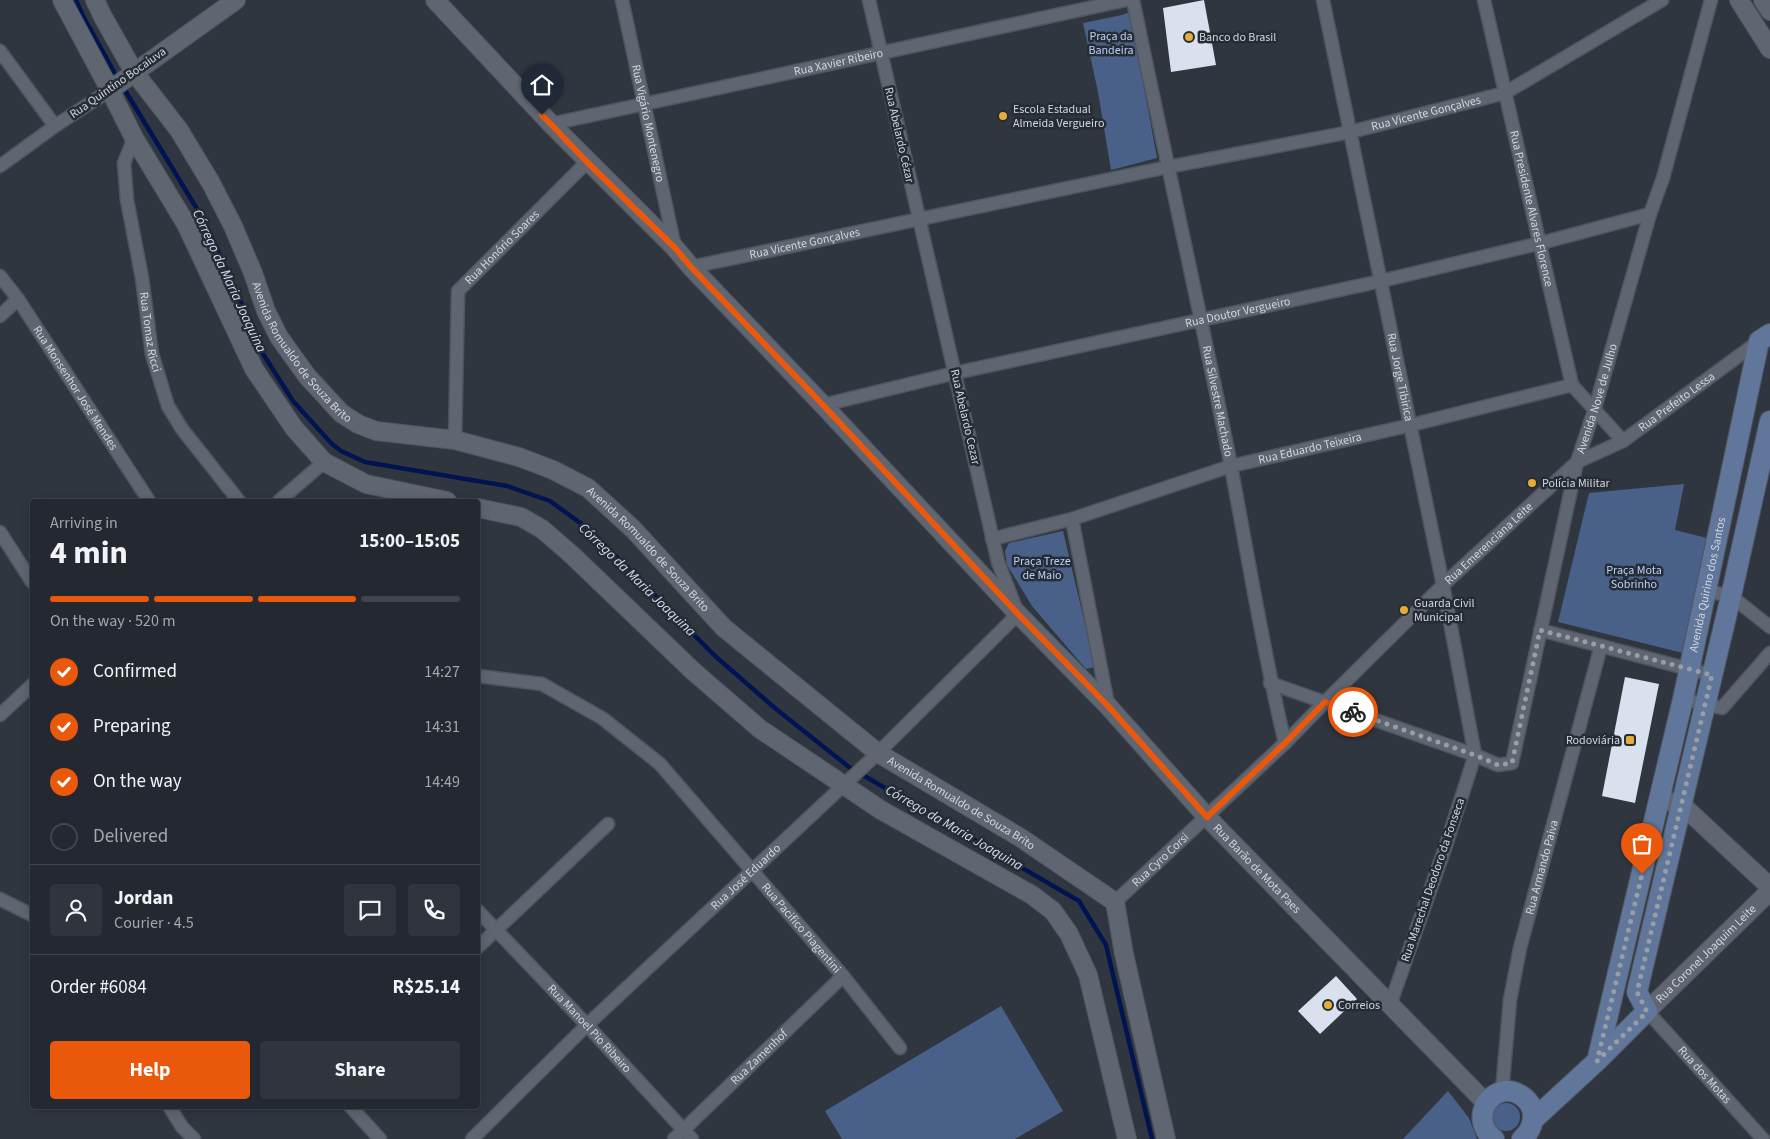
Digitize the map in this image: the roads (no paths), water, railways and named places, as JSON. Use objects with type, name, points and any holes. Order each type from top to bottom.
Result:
[{"type":"main road","points":[[62,0],[134,138],[186,224],[254,369],[294,428],[324,462],[366,484],[412,498]]},
{"type":"main road","name":"Avenida Romualdo de Souza Brito","points":[[95,0],[134,72],[179,130],[211,183],[233,226],[253,273],[266,311],[279,337],[307,376],[341,413],[358,424],[376,431],[455,440],[520,457],[553,470],[588,488],[633,529],[724,628],[878,752],[1021,838],[1115,902]]},
{"type":"main road","name":"Rua Quintino Bocaiuva","points":[[110,90],[236,0]]},
{"type":"main road","name":"Rua Barão de Mota Paes","points":[[434,0],[587,162],[675,248],[1018,614],[1108,706],[1207,817],[1390,1005],[1494,1098]]},
{"type":"main road","points":[[1739,0],[1770,49]]},
{"type":"main road","points":[[1763,0],[1770,11]]},
{"type":"main road","name":"Avenida Quirino dos Santos","points":[[1597,1061],[1660,800],[1765,338]]},
{"type":"main road","name":"Avenida Quirino dos Santos","points":[[1647,1012],[1637,992],[1731,596],[1770,421]]},
{"type":"main road","points":[[480,508],[521,517],[542,529],[572,555],[693,671],[760,729],[881,810],[1032,895],[1054,911],[1069,934],[1088,974],[1127,1139]]},
{"type":"main road","points":[[1660,800],[1681,804],[1770,887]]},
{"type":"main road","name":"Rua Coronel Joaquim Leite","points":[[1529,1134],[1597,1061],[1770,891]]},
{"type":"main road","points":[[1115,902],[1124,954],[1166,1139]]},
{"type":"main road","points":[[1494,1139],[1484,1128],[1482,1111],[1494,1098],[1510,1091],[1518,1093],[1530,1104],[1533,1112],[1529,1134]]},
{"type":"street","name":"Rua Vigário Montenegro","points":[[622,0],[675,248]]},
{"type":"street","points":[[869,0],[880,53]]},
{"type":"street","name":"Rua Xavier Ribeiro","points":[[551,124],[1126,0]]},
{"type":"street","name":"Rua Silvestre Machado","points":[[1133,0],[1202,320],[1231,466],[1270,683],[1285,743]]},
{"type":"street","name":"Rua Jorge Tibirica","points":[[1323,0],[1411,425],[1475,755]]},
{"type":"street","name":"Rua Presidente Alvares Florence","points":[[1484,0],[1572,384]]},
{"type":"street","name":"Rua Vicente Gonçalves","points":[[1168,167],[1350,132],[1505,93],[1662,0]]},
{"type":"street","name":"Avenida Nove de Julho","points":[[1475,755],[1498,765],[1512,763],[1577,462],[1595,408],[1650,214],[1663,178],[1711,0]]},
{"type":"street","points":[[0,51],[55,126]]},
{"type":"street","name":"Rua Abelardo Cézar","points":[[880,53],[919,218]]},
{"type":"street","name":"Rua Quintino Bocaiuva","points":[[0,166],[55,126],[110,90]]},
{"type":"street","name":"Rua Tomaz Ricci","points":[[134,138],[124,163],[127,200],[142,278],[152,354],[168,406],[182,429],[237,499]]},
{"type":"street","name":"Rua Honório Soares","points":[[455,440],[458,291],[587,162]]},
{"type":"street","points":[[919,218],[1168,167]]},
{"type":"street","name":"Rua Doutor Vergueiro","points":[[823,405],[954,373],[1380,282],[1541,243],[1650,214]]},
{"type":"street","name":"Rua Vicente Gonçalves","points":[[691,267],[919,218]]},
{"type":"street","name":"Rua Abelardo Cezar","points":[[919,218],[992,539],[998,562],[1018,614]]},
{"type":"street","name":"Rua Monsenhor José Mendes","points":[[0,276],[18,299],[148,499]]},
{"type":"street","points":[[0,316],[18,299]]},
{"type":"street","name":"Rua Prefeito Lessa","points":[[1577,462],[1623,440],[1765,338]]},
{"type":"street","points":[[1572,384],[1623,440]]},
{"type":"street","name":"Rua Eduardo Teixeira","points":[[992,539],[1072,519],[1231,466],[1411,425],[1572,384]]},
{"type":"street","points":[[281,499],[324,462]]},
{"type":"street","name":"Rua Emerenciana Leite","points":[[1207,817],[1285,743],[1443,585],[1577,462]]},
{"type":"street","points":[[1072,519],[1108,706]]},
{"type":"street","points":[[0,532],[30,579]]},
{"type":"street","points":[[1706,591],[1731,596],[1770,627]]},
{"type":"street","name":"Rua José Eduardo","points":[[472,1139],[587,1025],[878,752],[1018,614]]},
{"type":"street","points":[[1540,630],[1712,675]]},
{"type":"street","name":"Rua Armando Paiva","points":[[1494,1098],[1520,948],[1601,646]]},
{"type":"street","points":[[1682,699],[1722,708],[1770,653]]},
{"type":"street","name":"Rua Pacifico Piagentini","points":[[480,676],[542,684],[602,718],[660,764],[843,976],[900,1048]]},
{"type":"street","points":[[1270,683],[1475,755]]},
{"type":"street","points":[[0,715],[30,687]]},
{"type":"street","name":"Rua Marechal Deodoro da Fonseca","points":[[1390,1005],[1475,755]]},
{"type":"street","name":"Rua Cyro Corsi","points":[[1115,902],[1207,817]]},
{"type":"street","points":[[480,945],[608,824]]},
{"type":"street","points":[[0,899],[30,914]]},
{"type":"street","name":"Rua Manoel Pio Ribeiro","points":[[480,913],[587,1025],[683,1136]]},
{"type":"street","name":"Rua Zamenhof","points":[[683,1136],[843,976]]},
{"type":"street","name":"Rua dos Motas","points":[[1647,1012],[1763,1139]]},
{"type":"street","points":[[171,1109],[182,1127],[194,1139]]},
{"type":"street","points":[[353,1109],[380,1139]]},
{"type":"waterway","name":"Córrego da Maria Joaquina","points":[[76,0],[119,81]]},
{"type":"waterway","name":"Córrego da Maria Joaquina","points":[[123,87],[205,222],[255,333],[258,346],[293,401],[331,443],[341,451],[365,462],[507,486],[550,501],[590,530],[715,656],[776,709],[849,767],[1079,901],[1106,945],[1152,1139]]},
{"type":"place","name":"Banco do Brasil","points":[[1189,37]]},
{"type":"place","name":"Escola Estadual Almeida Vergueiro","points":[[1003,116]]},
{"type":"place","name":"Polícia Militar","points":[[1532,483]]},
{"type":"place","name":"Guarda Civil Municipal","points":[[1404,610]]},
{"type":"place","name":"Rodoviária","points":[[1630,740]]},
{"type":"place","name":"Correios","points":[[1328,1005]]},
{"type":"park label","name":"Praça da Bandeira","points":[[1111,43]]},
{"type":"park label","name":"Praça Treze de Maio","points":[[1042,568]]},
{"type":"park label","name":"Praça Mota Sobrinho","points":[[1634,577]]}]
